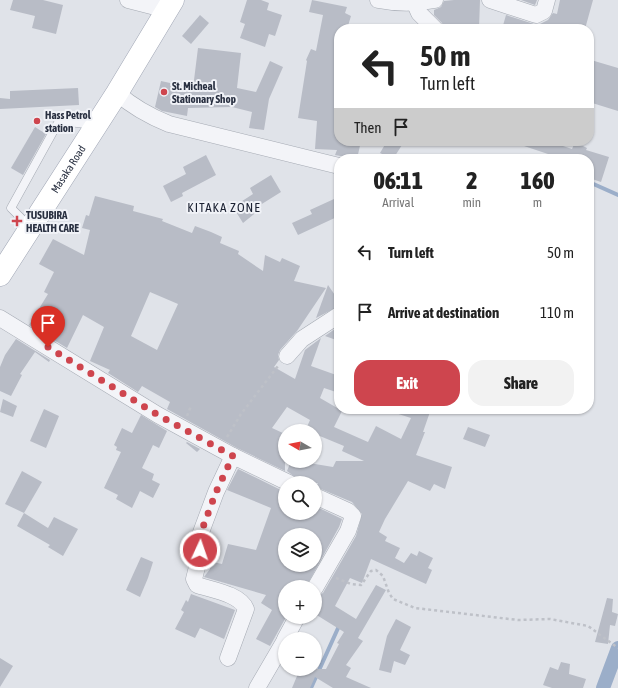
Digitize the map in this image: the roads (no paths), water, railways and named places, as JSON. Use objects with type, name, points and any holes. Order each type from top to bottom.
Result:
[{"type":"main road","name":"Masaka Road","points":[[0,276],[97,125],[170,5]]},
{"type":"street","points":[[128,0],[170,5]]},
{"type":"street","points":[[378,0],[395,4],[415,4],[435,0]]},
{"type":"street","points":[[490,0],[536,15],[544,11],[548,0]]},
{"type":"street","points":[[415,4],[419,13],[429,24]]},
{"type":"street","points":[[117,93],[130,104],[150,116],[169,124],[334,165]]},
{"type":"street","points":[[0,318],[158,415],[226,452],[278,478]]},
{"type":"street","points":[[287,356],[302,339],[334,318]]},
{"type":"street","points":[[226,452],[216,492],[200,535],[199,559],[194,582],[197,585],[238,599],[244,604],[246,609],[228,658]]},
{"type":"street","points":[[320,580],[352,524],[353,516],[348,511],[322,499]]},
{"type":"street","points":[[257,688],[278,651]]},
{"type":"lane","points":[[30,228],[11,208],[59,121],[97,125]]},
{"type":"waterway","points":[[594,184],[618,195]]},
{"type":"waterway","points":[[311,688],[339,626]]},
{"type":"waterway","points":[[603,688],[618,648]]},
{"type":"place","name":"St. Micheal Stationary Shop","points":[[164,92]]},
{"type":"place","name":"Hass Petrol station","points":[[37,121]]},
{"type":"place","name":"TUSUBIRA HEALTH CARE","points":[[17,221]]},
{"type":"district","name":"KITAKA ZONE","points":[[224,207]]}]
